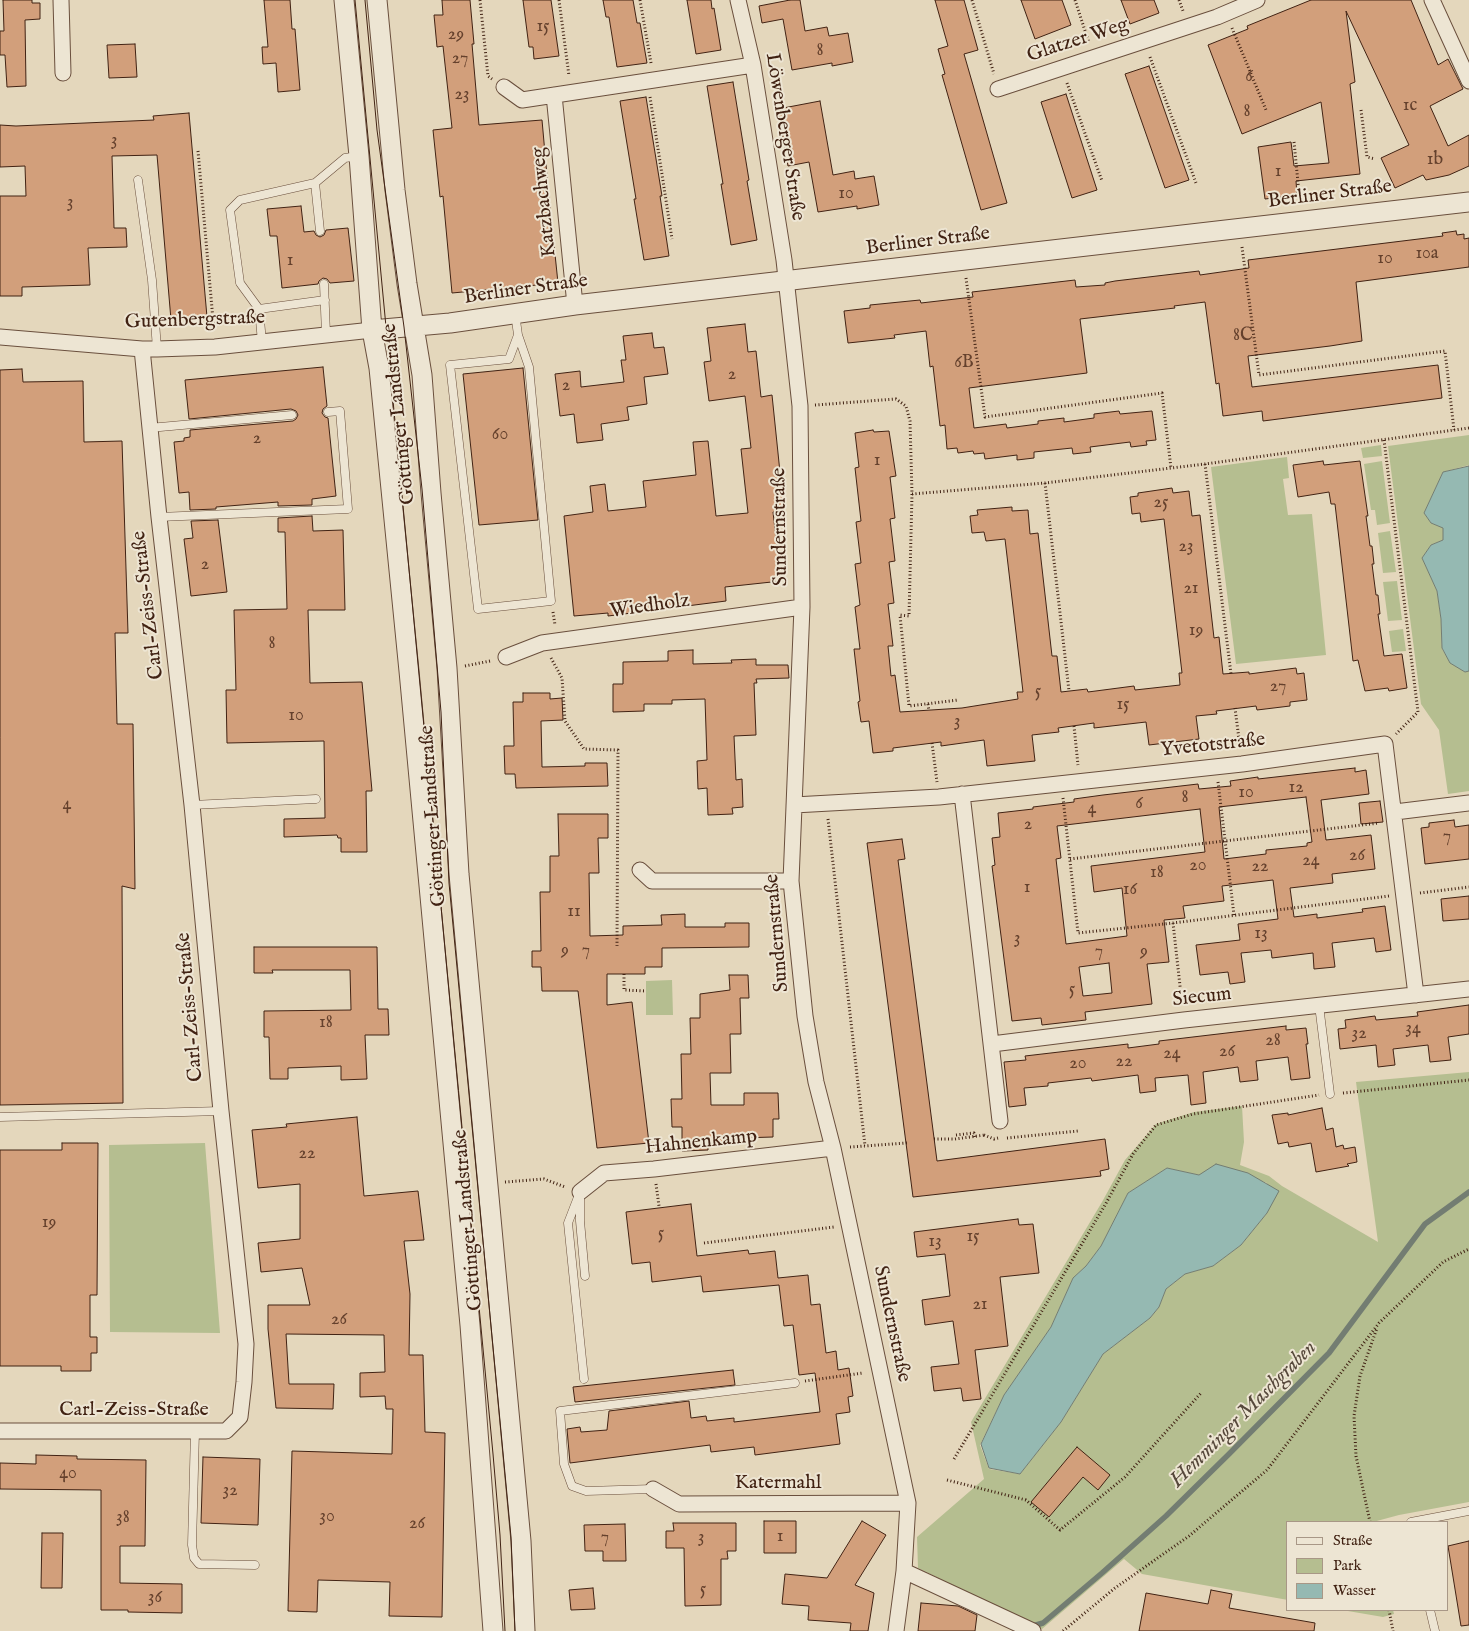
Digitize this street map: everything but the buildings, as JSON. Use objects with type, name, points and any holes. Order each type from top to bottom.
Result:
[{"type":"street","points":[[61,0],[63,73]]},
{"type":"street","name":"Göttinger Landstraße","points":[[344,0],[359,156],[372,330],[379,368],[409,671],[468,1306],[493,1631]]},
{"type":"street","name":"Göttinger Landstraße","points":[[377,0],[394,190],[422,375],[447,668],[459,874],[521,1541],[525,1631]]},
{"type":"street","name":"Löwenberger Straße","points":[[738,0],[753,65],[786,281]]},
{"type":"street","name":"Glatzer Weg","points":[[998,89],[1226,13],[1258,0]]},
{"type":"street","points":[[1432,0],[1469,81]]},
{"type":"street","points":[[504,88],[522,100],[753,65]]},
{"type":"street","name":"Katzbachweg","points":[[554,95],[575,305]]},
{"type":"street","name":"Berliner Straße","points":[[393,328],[575,305],[1469,202]]},
{"type":"street","name":"Sundernstraße","points":[[786,281],[800,406],[802,606],[791,881],[805,1016],[816,1082],[833,1148],[908,1503],[904,1571],[896,1631]]},
{"type":"street","name":"Gutenbergstraße","points":[[0,337],[149,349],[262,342],[393,328]]},
{"type":"street","name":"Carl-Zeiss-Straße","points":[[0,1431],[226,1431],[240,1417],[246,1344],[221,1111],[192,805],[149,428],[149,349]]},
{"type":"street","name":"Wiedholz","points":[[506,657],[542,643],[558,640],[802,606]]},
{"type":"street","points":[[1385,744],[1416,995]]},
{"type":"street","name":"Yvetotstraße","points":[[794,805],[939,797],[1061,782],[1242,764],[1385,744]]},
{"type":"street","points":[[962,794],[1000,1121]]},
{"type":"street","points":[[1395,817],[1469,803]]},
{"type":"street","points":[[640,870],[652,881],[791,881]]},
{"type":"street","name":"Siecum","points":[[992,1044],[1469,988]]},
{"type":"street","name":"Hahnenkamp","points":[[580,1192],[604,1173],[833,1148]]},
{"type":"street","name":"Katermahl","points":[[653,1489],[680,1504],[908,1503]]},
{"type":"street","points":[[904,1571],[1026,1628]]},
{"type":"lane","points":[[262,342],[259,309],[240,284],[230,210],[240,200],[316,183],[346,158],[359,156]]},
{"type":"lane","points":[[138,180],[152,280],[149,349]]},
{"type":"lane","points":[[316,183],[320,231]]},
{"type":"lane","points":[[324,284],[326,334]]},
{"type":"lane","points":[[259,309],[325,300]]},
{"type":"lane","points":[[515,314],[518,335],[529,367],[550,601],[478,609],[450,365],[509,359],[518,335]]},
{"type":"lane","points":[[159,517],[348,509],[340,411],[328,412]]},
{"type":"lane","points":[[149,428],[292,416]]},
{"type":"lane","points":[[192,805],[316,799]]},
{"type":"lane","points":[[1318,1006],[1330,1094]]},
{"type":"lane","points":[[0,1117],[221,1111]]},
{"type":"lane","points":[[580,1192],[580,1221],[585,1276]]},
{"type":"lane","points":[[580,1192],[568,1223],[584,1379]]},
{"type":"lane","points":[[653,1489],[586,1491],[572,1486],[564,1464],[560,1411],[795,1383]]},
{"type":"lane","points":[[195,1431],[192,1491],[192,1545],[194,1558],[199,1564],[255,1565]]},
{"type":"lane","points":[[1416,1521],[1469,1511]]},
{"type":"lane","points":[[1430,1611],[1435,1631]]},
{"type":"path","points":[[480,0],[488,76],[504,88]]},
{"type":"path","points":[[559,0],[571,93]]},
{"type":"path","points":[[640,0],[672,239]]},
{"type":"path","points":[[972,0],[998,89]]},
{"type":"path","points":[[1075,0],[1094,57]]},
{"type":"path","points":[[1226,13],[1266,110]]},
{"type":"path","points":[[1144,41],[1196,183]]},
{"type":"path","points":[[1062,68],[1102,181]]},
{"type":"path","points":[[1361,110],[1367,157],[1375,159]]},
{"type":"path","points":[[1294,142],[1302,221]]},
{"type":"path","points":[[198,151],[215,346]]},
{"type":"path","points":[[1240,229],[1259,375],[1445,351],[1454,430]]},
{"type":"path","points":[[964,260],[985,417],[1162,393],[1171,468]]},
{"type":"path","points":[[800,406],[896,399],[906,406],[910,421],[912,494],[909,616],[900,615],[909,706],[958,700]]},
{"type":"path","points":[[912,494],[1045,483],[1205,464],[1469,428]]},
{"type":"path","points":[[1384,440],[1418,712],[1385,744]]},
{"type":"path","points":[[1205,464],[1231,674]]},
{"type":"path","points":[[1045,483],[1069,691]]},
{"type":"path","points":[[550,601],[558,640]]},
{"type":"path","points":[[542,643],[562,678],[565,721],[584,749],[618,750],[617,946]]},
{"type":"path","points":[[459,668],[506,657]]},
{"type":"path","points":[[928,704],[929,711]]},
{"type":"path","points":[[1235,708],[1242,764]]},
{"type":"path","points":[[1074,726],[1080,781]]},
{"type":"path","points":[[932,743],[939,797]]},
{"type":"path","points":[[1217,766],[1234,915]]},
{"type":"path","points":[[1061,782],[1078,933],[1469,887]]},
{"type":"path","points":[[826,804],[866,1146]]},
{"type":"path","points":[[1070,859],[1225,841],[1395,817]]},
{"type":"path","points":[[1172,923],[1184,1020]]},
{"type":"path","points":[[624,974],[624,990],[646,991]]},
{"type":"path","points":[[954,1459],[1105,1204],[1132,1154],[1156,1125],[1193,1114],[1330,1094],[1469,1080]]},
{"type":"path","points":[[934,1139],[955,1139],[984,1135],[990,1133],[989,1124],[1000,1121]]},
{"type":"path","points":[[984,1135],[994,1139],[1078,1131]]},
{"type":"path","points":[[956,1135],[974,1133],[975,1137]]},
{"type":"path","points":[[833,1148],[906,1143]]},
{"type":"path","points":[[654,1169],[659,1206]]},
{"type":"path","points":[[488,1183],[544,1180],[580,1192]]},
{"type":"path","points":[[704,1243],[849,1224]]},
{"type":"path","points":[[1063,1631],[1115,1588],[1189,1536],[1267,1470],[1378,1323],[1443,1262],[1469,1249]]},
{"type":"path","points":[[1370,1521],[1356,1456],[1354,1416],[1360,1376],[1378,1323]]},
{"type":"path","points":[[815,1380],[860,1374]]},
{"type":"path","points":[[947,1480],[1026,1500],[1060,1530],[1125,1477],[1202,1392]]},
{"type":"path","points":[[1388,1611],[1393,1631]]},
{"type":"green space","points":[[1469,435],[1469,465],[1443,472],[1424,513],[1431,523],[1444,528],[1443,540],[1431,545],[1422,558],[1437,591],[1442,649],[1450,662],[1465,672],[1469,671],[1469,791],[1448,794],[1439,730],[1421,704],[1388,446]]},
{"type":"green space","points":[[1381,445],[1382,456],[1363,458],[1361,448]]},
{"type":"green space","points":[[1287,457],[1289,478],[1283,479],[1288,515],[1312,514],[1326,655],[1236,664],[1211,467]]},
{"type":"green space","points":[[1382,461],[1390,523],[1377,525],[1375,510],[1371,510],[1364,464]]},
{"type":"green space","points":[[1390,531],[1396,572],[1383,573],[1378,533]]},
{"type":"green space","points":[[1397,581],[1402,620],[1388,621],[1383,582]]},
{"type":"green space","points":[[1403,629],[1406,651],[1392,652],[1389,631]]},
{"type":"green space","points":[[672,980],[673,1015],[646,1015],[646,981]]},
{"type":"green space","points":[[1469,1072],[1469,1502],[1377,1521],[1286,1521],[1286,1600],[1142,1574],[1124,1559],[1042,1629],[918,1568],[917,1537],[984,1479],[971,1422],[1125,1160],[1156,1124],[1194,1112],[1242,1106],[1244,1142],[1240,1165],[1269,1176],[1282,1186],[1378,1242],[1356,1082]],"holes":[[[1167,1168],[1199,1175],[1239,1171],[1248,1173],[1256,1179],[1267,1183],[1267,1213],[1241,1245],[1213,1266],[1185,1274],[1166,1289],[1159,1307],[1150,1318],[1103,1354],[1061,1422],[1020,1474],[989,1469],[980,1445],[1004,1395],[1051,1327],[1073,1278],[1086,1266],[1101,1246],[1128,1193]]]},
{"type":"green space","points":[[205,1143],[220,1333],[110,1332],[109,1145]]},
{"type":"green space","points":[[1348,1611],[1393,1611],[1394,1614],[1383,1617]]},
{"type":"water","points":[[1469,466],[1469,671],[1465,672],[1450,663],[1442,648],[1441,619],[1437,591],[1422,558],[1431,545],[1443,540],[1443,528],[1431,523],[1424,513],[1443,472]]},
{"type":"water","points":[[1216,1164],[1248,1173],[1279,1191],[1267,1213],[1241,1245],[1213,1266],[1185,1274],[1166,1289],[1159,1307],[1150,1318],[1103,1354],[1061,1422],[1020,1474],[989,1468],[981,1444],[1004,1395],[1051,1327],[1073,1278],[1086,1266],[1101,1246],[1128,1193],[1167,1168],[1199,1175]]},
{"type":"waterway","name":"Hemminger Maschgraben","points":[[1029,1627],[1043,1623],[1102,1573],[1166,1516],[1229,1454],[1329,1353],[1425,1224],[1469,1192]]},
{"type":"tram line","points":[[355,0],[493,1454],[500,1535],[505,1631]]},
{"type":"tram line","points":[[365,0],[377,130],[404,327],[422,489],[441,712],[449,883],[511,1537],[515,1631]]}]
